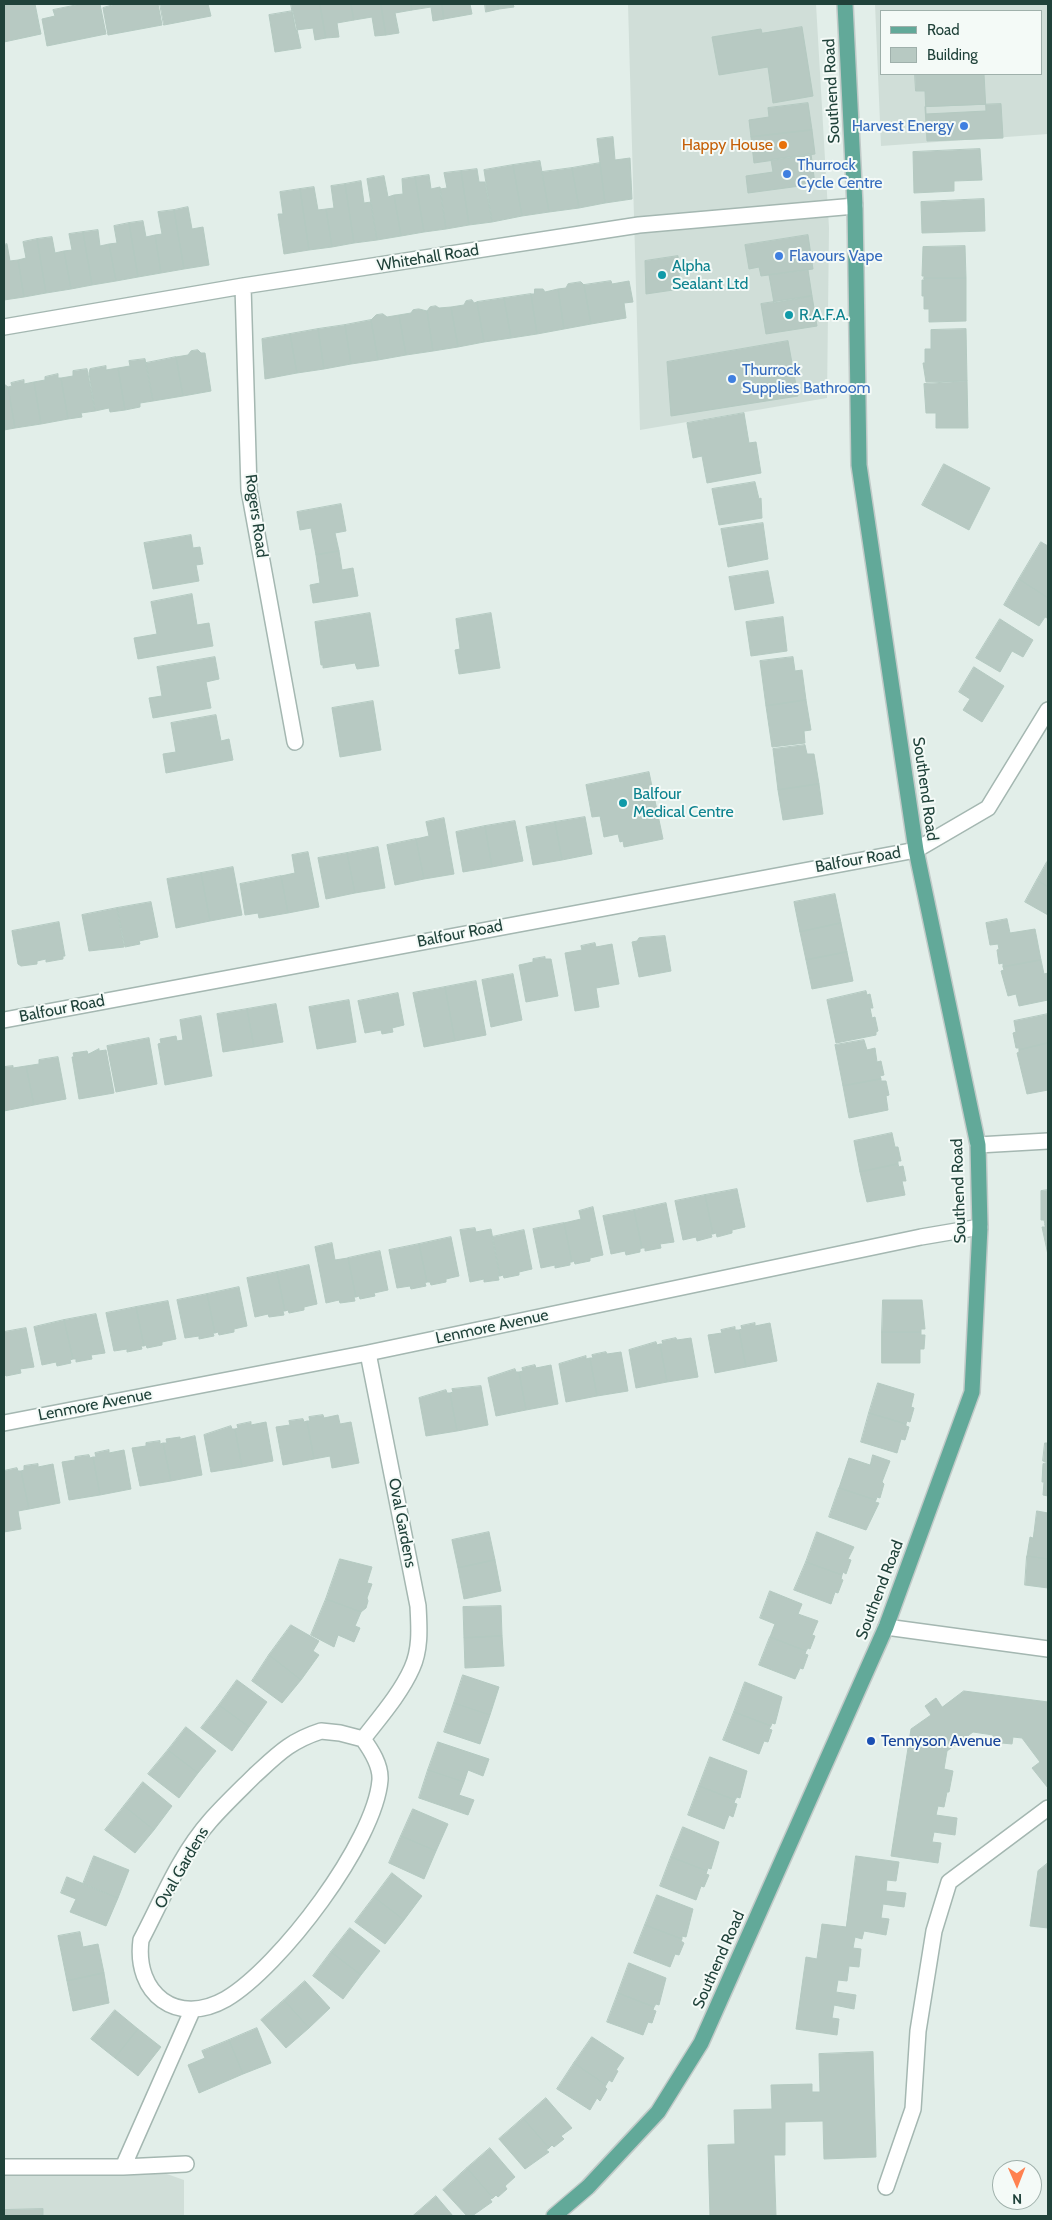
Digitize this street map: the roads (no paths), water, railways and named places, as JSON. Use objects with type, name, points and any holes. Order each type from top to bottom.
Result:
[{"type":"main road","name":"Southend Road","points":[[554,2216],[588,2186],[658,2112],[701,2043],[886,1627],[972,1392],[980,1227],[978,1145],[916,850],[859,465],[855,206],[845,4]]},
{"type":"street","name":"Whitehall Road","points":[[4,327],[243,286],[639,225],[855,206]]},
{"type":"street","name":"Rogers Road","points":[[243,286],[249,490],[295,742]]},
{"type":"street","name":"Balfour Road","points":[[4,1020],[916,850],[988,808],[1048,710]]},
{"type":"street","points":[[978,1145],[1048,1141]]},
{"type":"street","name":"Lenmore Avenue","points":[[4,1423],[368,1353],[921,1237],[980,1227]]},
{"type":"street","name":"Oval Gardens","points":[[192,2011],[170,2004],[151,1991],[144,1979],[140,1952],[141,1940],[182,1861],[209,1822],[288,1744],[320,1731],[340,1733],[363,1739],[389,1705],[412,1668],[418,1646],[419,1623],[416,1596],[368,1353]]},
{"type":"street","points":[[886,1627],[1048,1649]]},
{"type":"street","points":[[123,2167],[192,2011],[211,2006],[227,1998],[256,1975],[297,1933],[350,1859],[371,1817],[380,1778],[374,1755],[363,1739]]},
{"type":"street","points":[[886,2187],[913,2109],[918,2032],[934,1931],[949,1882],[1048,1808]]},
{"type":"street","points":[[4,2167],[123,2167],[186,2164]]},
{"type":"place","name":"Harvest Energy","points":[[964,126]]},
{"type":"place","name":"Happy House","points":[[783,145]]},
{"type":"place","name":"Thurrock Cycle Centre","points":[[787,174]]},
{"type":"place","name":"Flavours Vape","points":[[779,256]]},
{"type":"place","name":"Alpha Sealant Ltd","points":[[662,275]]},
{"type":"place","name":"R.A.F.A.","points":[[789,315]]},
{"type":"place","name":"Thurrock Supplies Bathroom","points":[[732,379]]},
{"type":"place","name":"Balfour Medical Centre","points":[[623,803]]},
{"type":"place","name":"Tennyson Avenue","points":[[871,1741]]}]
